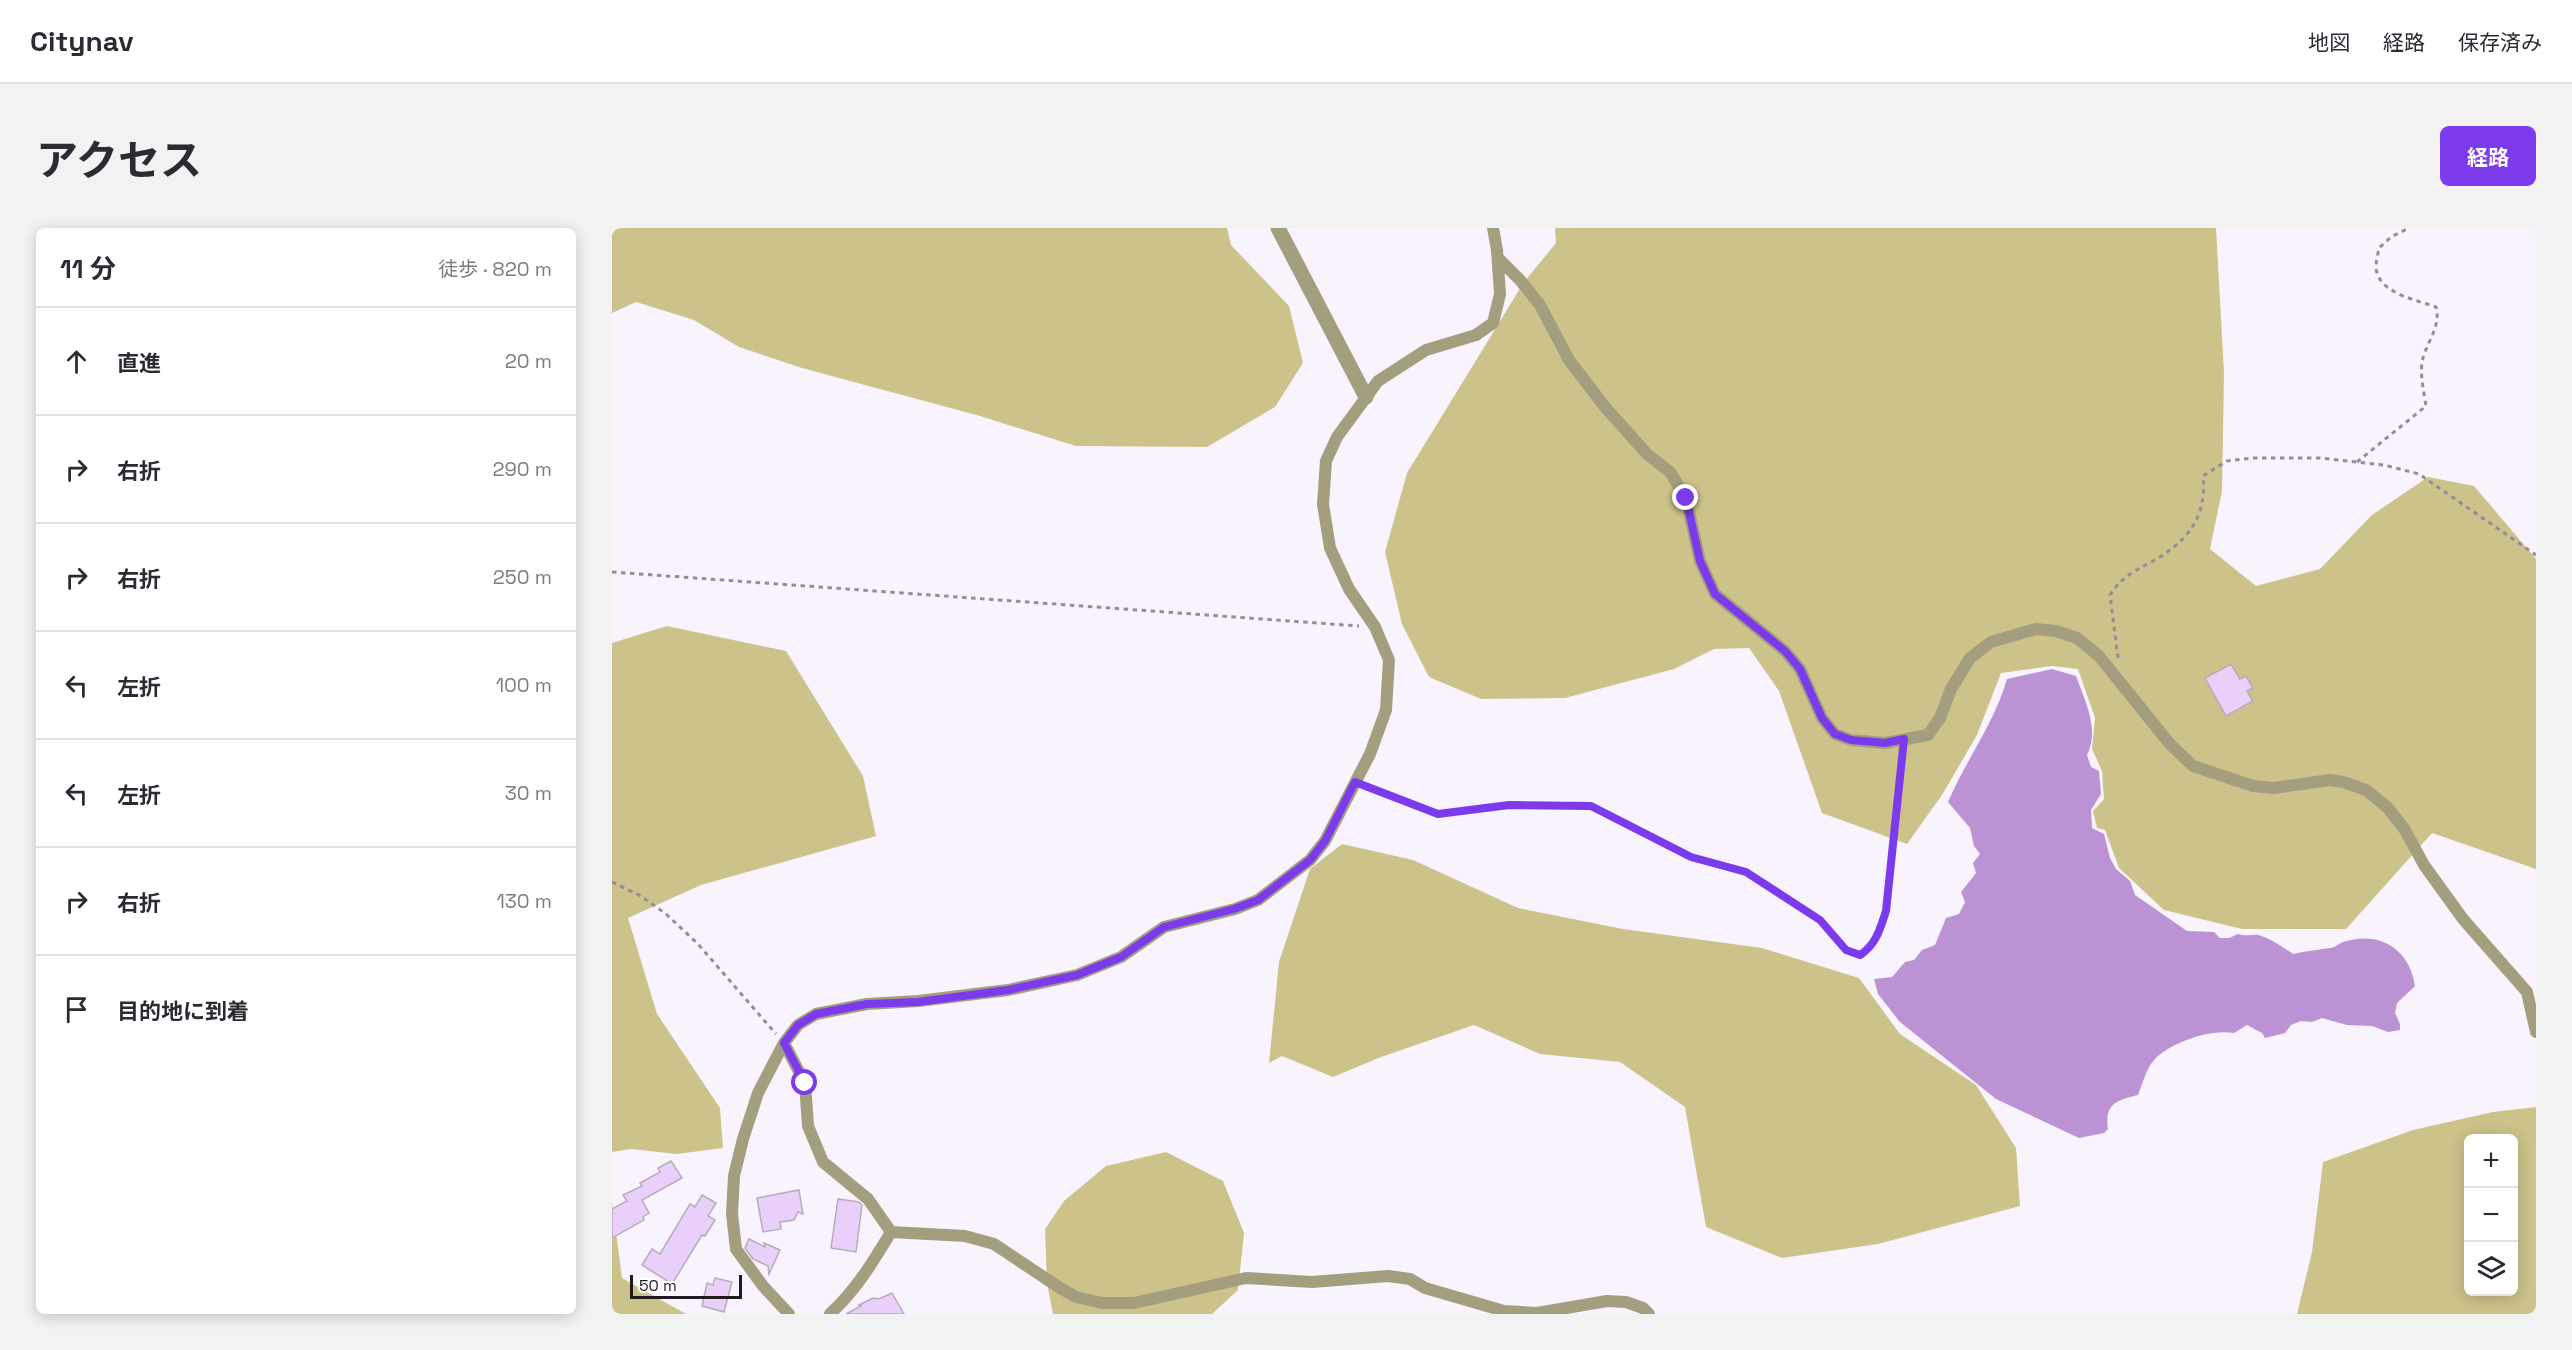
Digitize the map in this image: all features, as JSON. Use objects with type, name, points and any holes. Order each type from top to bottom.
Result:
[{"type":"street","points":[[1278,228],[1366,397]]},
{"type":"street","points":[[789,1314],[763,1286],[736,1250],[732,1214],[734,1176],[758,1093],[784,1043],[798,1025],[816,1014],[867,1004],[918,1002],[1008,990],[1077,975],[1121,957],[1164,927],[1234,909],[1258,900],[1310,860],[1325,841],[1370,754],[1386,710],[1389,660],[1375,627],[1349,589],[1330,548],[1323,504],[1326,462],[1337,436],[1378,381],[1426,350],[1476,335],[1493,323],[1500,294],[1498,258],[1493,228]]},
{"type":"street","points":[[1498,258],[1540,305],[1569,360],[1605,407],[1647,454],[1670,472],[1686,498],[1700,561],[1715,594],[1785,651],[1800,669],[1822,718],[1835,734],[1851,740],[1885,743],[1928,735],[1940,718],[1952,688],[1970,658],[1991,642],[2036,629],[2056,631],[2077,638],[2099,656],[2169,743],[2193,766],[2253,786],[2274,788],[2330,780],[2343,782],[2366,790],[2388,808],[2405,830],[2424,865],[2463,920],[2527,992],[2536,1032]]},
{"type":"street","points":[[784,1043],[805,1083],[808,1126],[823,1162],[868,1199],[891,1232]]},
{"type":"street","points":[[830,1314],[847,1298],[864,1276],[891,1232]]},
{"type":"street","points":[[891,1232],[965,1236],[994,1244],[1076,1297],[1102,1303],[1134,1303],[1246,1278],[1312,1282],[1388,1276],[1410,1279],[1436,1291],[1504,1311],[1538,1313],[1607,1301],[1626,1302],[1643,1308],[1649,1314]]},
{"type":"path","points":[[2357,462],[2426,406],[2422,359],[2436,325],[2438,315],[2436,307],[2382,284],[2376,269],[2379,248],[2391,237],[2409,228]]},
{"type":"path","points":[[2123,686],[2113,633],[2110,595],[2118,583],[2129,574],[2155,560],[2179,543],[2194,527],[2205,492],[2203,476],[2227,461],[2253,458],[2320,458],[2384,465],[2419,474],[2536,555]]},
{"type":"path","points":[[612,572],[1375,627]]},
{"type":"path","points":[[1355,782],[1438,814],[1509,805],[1591,806],[1691,857],[1746,872],[1820,920],[1846,950],[1860,955],[1868,950],[1879,934],[1886,911],[1904,739]]},
{"type":"path","points":[[612,882],[649,902],[698,944],[784,1043]]},
{"type":"shaded area","points":[[612,228],[1227,228],[1231,245],[1289,306],[1303,363],[1275,407],[1207,447],[1076,446],[980,416],[802,368],[739,347],[694,320],[636,302],[612,313]]},
{"type":"shaded area","points":[[1555,228],[2216,228],[2224,373],[2222,491],[2210,549],[2256,586],[2320,569],[2372,515],[2428,477],[2474,486],[2536,559],[2536,869],[2432,833],[2346,929],[2242,929],[2164,910],[2119,868],[2105,830],[2097,828],[2093,811],[2104,799],[2102,771],[2092,749],[2095,718],[2078,669],[2052,666],[2001,673],[1977,735],[1942,795],[1907,844],[1822,813],[1779,691],[1749,648],[1714,649],[1674,669],[1565,698],[1481,699],[1429,677],[1402,624],[1385,552],[1407,473],[1524,282],[1556,243]]},
{"type":"shaded area","points":[[667,626],[786,651],[863,776],[876,836],[701,885],[628,918],[657,1014],[720,1108],[723,1148],[677,1154],[631,1149],[612,1152],[612,643]]},
{"type":"shaded area","points":[[2052,669],[2076,676],[2083,695],[2092,726],[2091,745],[2087,755],[2091,767],[2099,771],[2101,794],[2091,810],[2092,828],[2104,834],[2110,858],[2116,869],[2130,881],[2135,895],[2187,931],[2214,932],[2220,938],[2229,938],[2238,934],[2263,936],[2293,954],[2332,948],[2356,939],[2380,941],[2391,946],[2407,962],[2415,986],[2397,1003],[2395,1013],[2400,1030],[2388,1032],[2372,1026],[2347,1025],[2322,1018],[2312,1022],[2301,1021],[2291,1025],[2285,1033],[2265,1038],[2262,1033],[2247,1025],[2234,1033],[2214,1033],[2191,1038],[2180,1042],[2154,1060],[2146,1072],[2138,1095],[2118,1101],[2110,1109],[2108,1129],[2104,1133],[2079,1138],[1996,1099],[1900,1022],[1878,994],[1874,979],[1892,977],[1905,962],[1914,960],[1922,950],[1935,945],[1946,918],[1959,914],[1965,902],[1961,892],[1976,873],[1973,863],[1980,854],[1974,846],[1970,828],[1948,802],[1995,711],[2007,679]]},
{"type":"shaded area","points":[[1342,844],[1413,860],[1518,908],[1623,929],[1762,948],[1859,978],[1900,1034],[1976,1085],[2016,1148],[2020,1206],[1878,1244],[1782,1258],[1706,1227],[1685,1107],[1620,1062],[1540,1054],[1474,1025],[1381,1057],[1333,1077],[1282,1056],[1269,1063],[1279,962],[1310,869]]},
{"type":"shaded area","points":[[2536,1107],[2536,1314],[2297,1314],[2312,1252],[2323,1162],[2413,1130],[2493,1112]]},
{"type":"shaded area","points":[[1166,1152],[1223,1181],[1244,1233],[1238,1290],[1212,1314],[1053,1314],[1047,1283],[1045,1229],[1064,1201],[1106,1166]]},
{"type":"shaded area","points":[[612,1202],[622,1278],[686,1314],[612,1314]]},
{"type":"building","points":[[2231,664],[2240,679],[2246,676],[2253,688],[2247,691],[2253,701],[2226,716],[2205,678]]},
{"type":"building","points":[[671,1161],[682,1178],[642,1200],[649,1213],[643,1217],[644,1220],[612,1238],[612,1209],[627,1201],[623,1195],[642,1186],[640,1183],[660,1172],[658,1168]]},
{"type":"building","points":[[799,1190],[803,1214],[798,1212],[794,1220],[780,1222],[781,1229],[763,1232],[757,1198]]},
{"type":"building","points":[[702,1195],[716,1203],[708,1216],[715,1220],[705,1236],[702,1235],[672,1284],[642,1265],[652,1249],[660,1254],[690,1204],[695,1207]]},
{"type":"building","points":[[838,1199],[859,1202],[862,1205],[856,1252],[831,1248]]},
{"type":"building","points":[[749,1239],[765,1247],[764,1243],[780,1250],[769,1274],[768,1266],[753,1259],[745,1248]]},
{"type":"building","points":[[715,1278],[732,1282],[724,1312],[702,1306],[707,1283],[713,1285]]},
{"type":"building","points":[[892,1293],[904,1314],[846,1314],[873,1298],[879,1299]]},
{"type":"route","points":[[805,1083],[784,1043],[798,1025],[816,1014],[867,1004],[918,1002],[1008,990],[1077,975],[1121,957],[1164,927],[1234,909],[1258,900],[1310,860],[1325,841],[1355,782],[1438,814],[1509,805],[1591,806],[1691,857],[1746,872],[1820,920],[1846,950],[1860,955],[1868,950],[1879,934],[1886,911],[1904,739],[1885,743],[1851,740],[1835,734],[1822,718],[1800,669],[1785,651],[1715,594],[1700,561],[1686,498]]}]
